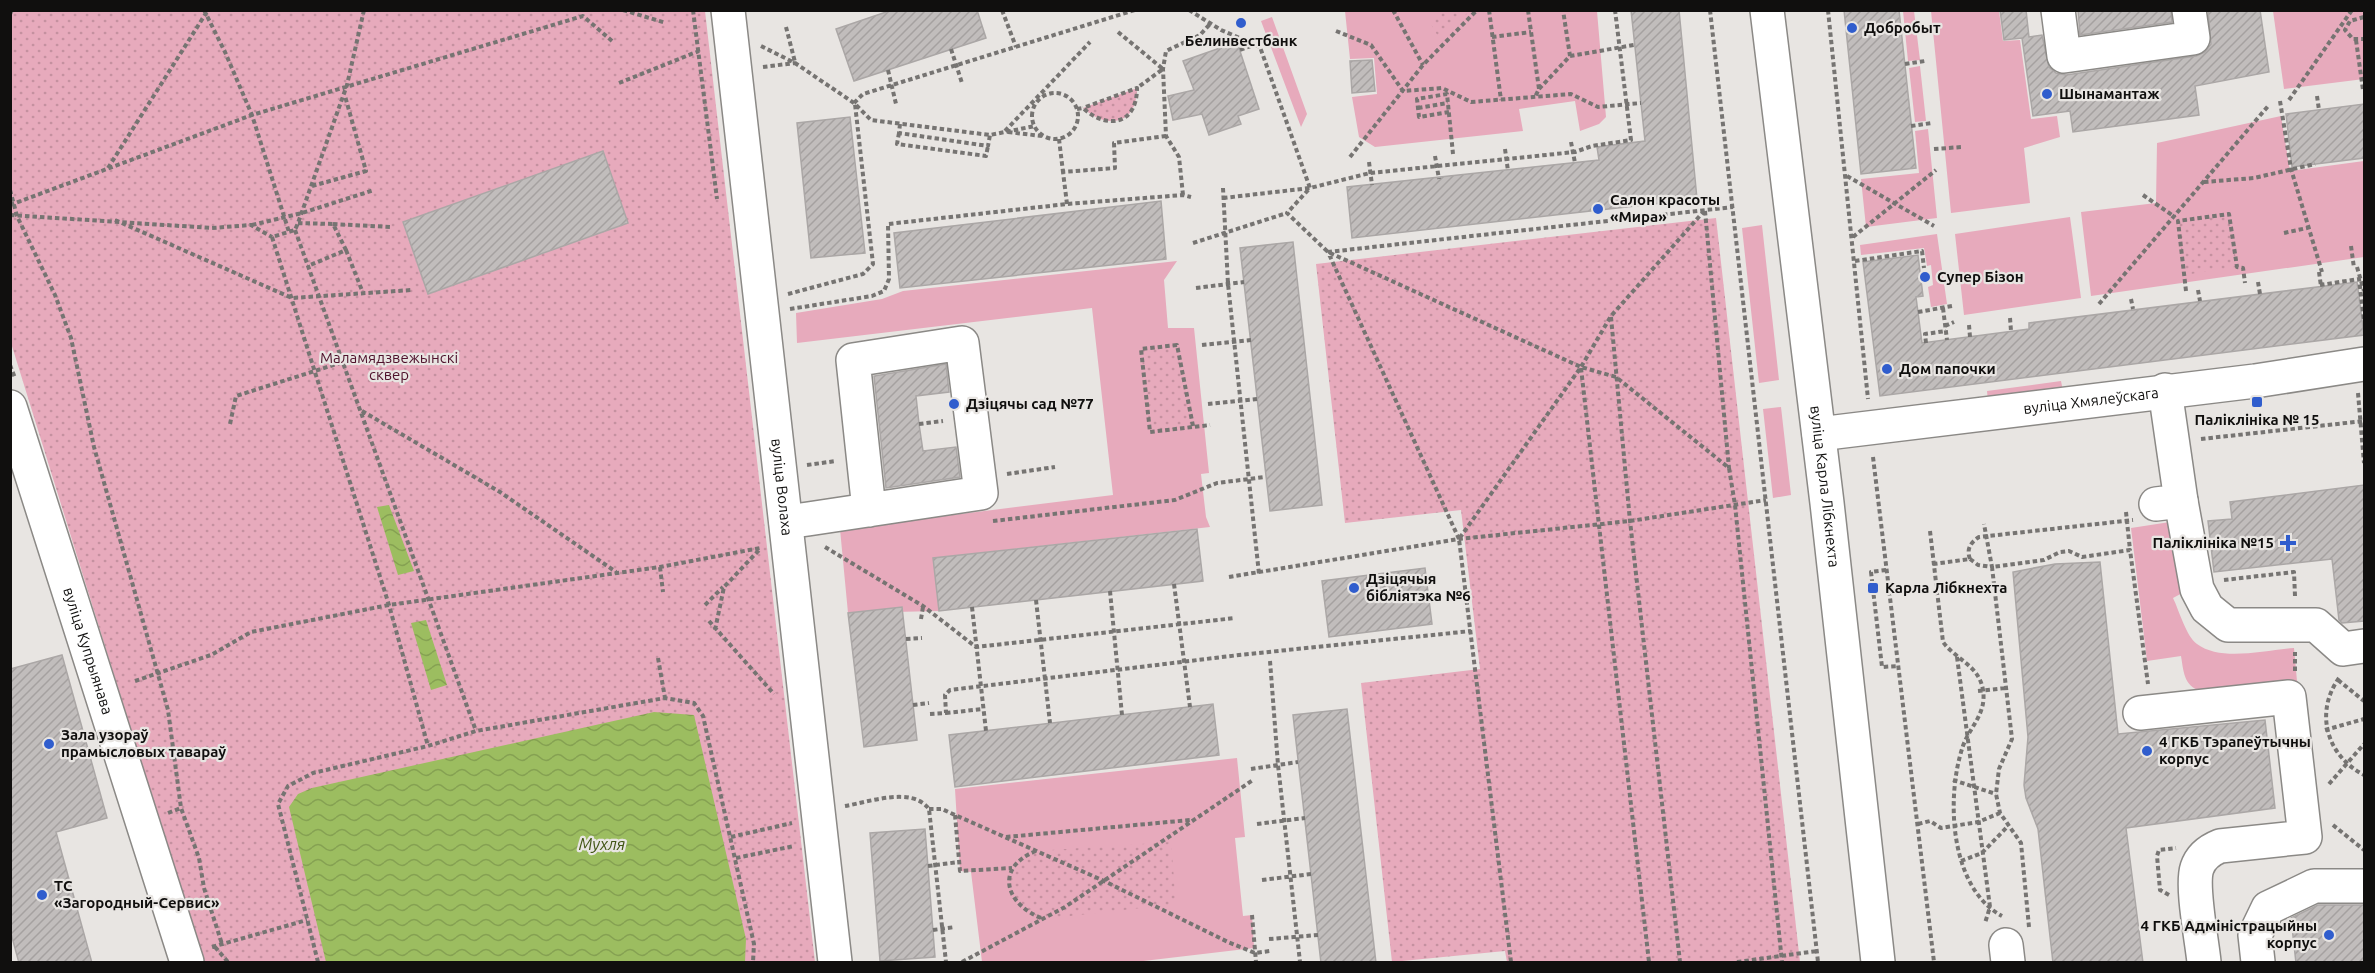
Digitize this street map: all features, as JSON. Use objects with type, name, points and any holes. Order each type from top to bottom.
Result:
[{"type":"street","name":"вуліца Волаха","points":[[728,10],[835,963]]},
{"type":"street","name":"вуліца Карла Лібкнехта","points":[[1767,10],[1819,434],[1878,963]]},
{"type":"street","points":[[2058,10],[2064,56],[2193,38],[2189,10]]},
{"type":"street","points":[[786,522],[869,510],[981,493],[962,343],[853,360],[869,510]]},
{"type":"street","name":"вуліца Хмялеўскага","points":[[1819,434],[2165,390],[2255,381],[2361,378]]},
{"type":"street","points":[[2165,390],[2150,508],[2207,608],[2228,625],[2316,624],[2343,649],[2364,646]]},
{"type":"street","name":"вуліца Купрыянава","points":[[10,407],[203,952]]},
{"type":"street","points":[[2148,696],[2289,697],[2316,829],[2314,886]]},
{"type":"street","points":[[2204,963],[2196,877],[2201,859],[2209,851],[2220,846],[2316,829]]},
{"type":"street","points":[[2258,963],[2255,935],[2268,909],[2314,886],[2364,886]]},
{"type":"path","points":[[364,10],[347,85],[295,230],[476,731]]},
{"type":"path","points":[[623,10],[666,23]]},
{"type":"path","points":[[1002,10],[1016,47]]},
{"type":"path","points":[[855,103],[864,94],[891,85],[1135,10]]},
{"type":"path","points":[[1189,10],[1221,30],[1256,44],[1310,188]]},
{"type":"path","points":[[1393,10],[1423,65]]},
{"type":"path","points":[[1350,157],[1423,65],[1477,10]]},
{"type":"path","points":[[1489,10],[1501,100]]},
{"type":"path","points":[[1528,10],[1539,89]]},
{"type":"path","points":[[1563,10],[1570,56]]},
{"type":"path","points":[[1223,198],[1310,188],[1370,173],[1575,152],[1592,146],[1631,140],[1614,10]]},
{"type":"path","points":[[1710,10],[1818,963]]},
{"type":"path","points":[[1828,10],[1853,237],[1868,403]]},
{"type":"path","points":[[2289,100],[2352,10]]},
{"type":"path","points":[[206,12],[252,115],[289,232]]},
{"type":"path","points":[[108,169],[206,12]]},
{"type":"path","points":[[12,205],[252,115],[583,16],[612,41]]},
{"type":"path","points":[[2364,17],[2354,18],[2346,25],[2348,36],[2356,40],[2364,39]]},
{"type":"path","points":[[1183,195],[1179,157],[1166,136],[1162,69],[1166,51],[1200,35],[1211,23]]},
{"type":"path","points":[[786,27],[795,63]]},
{"type":"path","points":[[1336,31],[1371,45],[1403,91]]},
{"type":"path","points":[[1118,32],[1162,69]]},
{"type":"path","points":[[1492,37],[1531,32]]},
{"type":"path","points":[[2356,40],[2363,90]]},
{"type":"path","points":[[1005,132],[1090,42]]},
{"type":"path","points":[[755,43],[795,63],[855,103],[871,120],[990,135],[1035,126]]},
{"type":"path","points":[[1240,50],[1256,44]]},
{"type":"path","points":[[1535,97],[1539,89],[1570,56],[1634,45]]},
{"type":"path","points":[[951,49],[962,82]]},
{"type":"path","points":[[619,83],[699,51]]},
{"type":"path","points":[[1905,64],[1925,61]]},
{"type":"path","points":[[756,68],[795,63]]},
{"type":"path","points":[[1077,109],[1137,88],[1162,69]]},
{"type":"path","points":[[888,70],[896,104]]},
{"type":"path","points":[[1083,108],[1096,119],[1108,123],[1129,114],[1135,105],[1137,88]]},
{"type":"path","points":[[1403,91],[1442,88],[1471,102],[1571,94],[1598,107],[1641,103]]},
{"type":"path","points":[[1005,132],[1059,139],[1072,131],[1078,117],[1077,109],[1068,97],[1054,93],[1046,95],[1040,99],[1032,112],[1035,126],[1045,137]]},
{"type":"path","points":[[312,186],[366,171],[344,94]]},
{"type":"path","points":[[1449,112],[1419,117],[1416,99],[1447,94],[1449,112],[1453,154]]},
{"type":"path","points":[[2317,96],[2319,110]]},
{"type":"path","points":[[2280,101],[2291,169],[2320,272],[2320,285],[2359,279]]},
{"type":"path","points":[[785,295],[862,274],[873,264],[855,103]]},
{"type":"path","points":[[1418,108],[1448,103]]},
{"type":"path","points":[[2099,304],[2270,105]]},
{"type":"path","points":[[1911,126],[1932,123]]},
{"type":"path","points":[[900,124],[897,144],[986,156],[990,135]]},
{"type":"path","points":[[899,133],[988,146]]},
{"type":"path","points":[[1063,172],[1115,168],[1114,143],[1166,136]]},
{"type":"path","points":[[1059,139],[1066,204]]},
{"type":"path","points":[[1571,142],[1575,152],[1575,163]]},
{"type":"path","points":[[1934,149],[1962,147]]},
{"type":"path","points":[[1505,149],[1508,171]]},
{"type":"path","points":[[1435,156],[1439,178]]},
{"type":"path","points":[[1369,162],[1372,185]]},
{"type":"path","points":[[2204,182],[2254,178],[2315,164]]},
{"type":"path","points":[[1853,237],[1936,170]]},
{"type":"path","points":[[1846,176],[1934,226]]},
{"type":"path","points":[[1223,188],[1233,342],[1258,574]]},
{"type":"path","points":[[1192,243],[1287,213],[1310,188]]},
{"type":"path","points":[[10,190],[12,205],[55,295],[71,338],[94,447],[168,710],[181,808],[199,858],[204,888],[222,944]]},
{"type":"path","points":[[10,215],[116,220],[212,228],[251,225],[302,213],[374,190]]},
{"type":"path","points":[[2143,195],[2178,221],[2186,291]]},
{"type":"path","points":[[787,310],[872,296],[884,291],[889,279],[888,224],[1066,204],[1191,196]]},
{"type":"path","points":[[1328,252],[1733,207]]},
{"type":"path","points":[[1459,539],[1581,368],[1611,316],[1705,210]]},
{"type":"path","points":[[1705,210],[1729,468],[1735,506],[1782,963]]},
{"type":"path","points":[[1287,213],[1328,252],[1581,368],[1616,377],[1729,468]]},
{"type":"path","points":[[2178,221],[2229,214],[2237,267],[2243,268],[2245,283]]},
{"type":"path","points":[[116,220],[292,298],[412,290]]},
{"type":"path","points":[[298,223],[390,227]]},
{"type":"path","points":[[333,224],[363,293]]},
{"type":"path","points":[[251,225],[272,237],[389,605],[428,746]]},
{"type":"path","points":[[2284,233],[2307,228]]},
{"type":"path","points":[[272,237],[295,230]]},
{"type":"path","points":[[2351,246],[2359,279],[2364,320]]},
{"type":"path","points":[[308,266],[346,250]]},
{"type":"path","points":[[1855,261],[1922,251],[1924,268]]},
{"type":"path","points":[[1328,252],[1459,539],[1511,963]]},
{"type":"path","points":[[2359,279],[2364,291]]},
{"type":"path","points":[[1197,288],[1244,282]]},
{"type":"path","points":[[2258,282],[2260,294]]},
{"type":"path","points":[[2198,290],[2200,301]]},
{"type":"path","points":[[2131,299],[2133,309]]},
{"type":"path","points":[[1918,312],[1952,306]]},
{"type":"path","points":[[1943,308],[1947,340]]},
{"type":"path","points":[[1611,316],[1630,521],[1680,963]]},
{"type":"path","points":[[2010,318],[2012,331]]},
{"type":"path","points":[[1926,342],[1925,334],[1946,328],[1954,322]]},
{"type":"path","points":[[1969,325],[1970,337]]},
{"type":"path","points":[[1202,345],[1251,340]]},
{"type":"path","points":[[1193,426],[1177,345],[1141,349],[1150,432],[1210,425]]},
{"type":"path","points":[[230,423],[236,396],[343,362]]},
{"type":"path","points":[[1581,368],[1649,963]]},
{"type":"path","points":[[2361,378],[2364,463]]},
{"type":"path","points":[[1208,404],[1257,399]]},
{"type":"path","points":[[360,410],[500,492],[616,573]]},
{"type":"path","points":[[2198,433],[2200,439],[2362,422]]},
{"type":"path","points":[[1873,454],[1934,963]]},
{"type":"path","points":[[980,478],[1055,467]]},
{"type":"path","points":[[987,522],[1175,500],[1217,483],[1265,477]]},
{"type":"path","points":[[1229,577],[1459,539],[1630,521],[1766,500]]},
{"type":"path","points":[[2127,521],[2150,508]]},
{"type":"path","points":[[2130,550],[2082,557],[2069,551],[2044,560],[1992,567],[1978,566],[1968,554],[1973,541],[1988,536],[2127,521],[2150,508]]},
{"type":"path","points":[[2127,521],[2148,696]]},
{"type":"path","points":[[1984,524],[1988,536],[2012,739],[1999,769],[1996,794],[2000,813],[2007,827],[2021,843],[2010,935]]},
{"type":"path","points":[[1930,531],[1943,642],[1979,675],[1980,691],[1984,703],[1977,722],[1963,746],[1953,780],[1955,826],[1961,861],[1976,895],[1990,907],[2010,935]]},
{"type":"path","points":[[821,546],[832,550],[923,606],[976,648],[1040,638],[1114,633],[1235,618]]},
{"type":"path","points":[[135,681],[211,655],[251,632],[389,605],[660,567],[761,548],[705,605]]},
{"type":"path","points":[[2053,556],[2055,564]]},
{"type":"path","points":[[1933,564],[1970,559]]},
{"type":"path","points":[[660,567],[663,592]]},
{"type":"path","points":[[1886,570],[1871,572],[1882,667],[1898,666]]},
{"type":"path","points":[[1174,584],[1190,707]]},
{"type":"path","points":[[716,630],[724,587]]},
{"type":"path","points":[[1110,591],[1122,715]]},
{"type":"path","points":[[1036,600],[1050,723]]},
{"type":"path","points":[[921,619],[923,606]]},
{"type":"path","points":[[972,607],[986,731]]},
{"type":"path","points":[[709,621],[777,697]]},
{"type":"path","points":[[945,713],[945,695],[950,690],[1184,662],[1471,632]]},
{"type":"path","points":[[906,639],[922,638]]},
{"type":"path","points":[[1957,657],[1990,907],[2010,935]]},
{"type":"path","points":[[658,658],[665,698]]},
{"type":"path","points":[[1270,661],[1278,765],[1300,963]]},
{"type":"path","points":[[2344,671],[2332,688],[2326,708],[2326,729],[2334,748],[2347,764],[2364,775]]},
{"type":"path","points":[[2338,680],[2364,701]]},
{"type":"path","points":[[1980,691],[2006,688]]},
{"type":"path","points":[[318,963],[278,804],[288,786],[313,773],[428,746],[476,731],[665,698],[694,703],[703,716],[754,944],[753,963]]},
{"type":"path","points":[[913,705],[929,703]]},
{"type":"path","points":[[930,714],[983,709]]},
{"type":"path","points":[[2321,736],[2326,729],[2364,719]]},
{"type":"path","points":[[2325,789],[2364,744]]},
{"type":"path","points":[[1251,769],[1298,762]]},
{"type":"path","points":[[963,963],[1065,907],[1253,780]]},
{"type":"path","points":[[1953,780],[1996,794]]},
{"type":"path","points":[[841,807],[907,797],[917,798],[929,810],[946,963]]},
{"type":"path","points":[[170,813],[181,808]]},
{"type":"path","points":[[929,810],[942,809],[955,814],[1102,880],[1255,953],[1270,951]]},
{"type":"path","points":[[1918,824],[1930,821],[1941,828],[1978,822],[2000,813]]},
{"type":"path","points":[[955,814],[960,871],[1011,868]]},
{"type":"path","points":[[1257,824],[1305,818]]},
{"type":"path","points":[[1005,837],[1193,820]]},
{"type":"path","points":[[731,837],[793,823]]},
{"type":"path","points":[[1961,861],[1982,853],[2007,827]]},
{"type":"path","points":[[2316,829],[2364,850]]},
{"type":"path","points":[[736,858],[796,845]]},
{"type":"path","points":[[2157,856],[2159,850],[2182,848]]},
{"type":"path","points":[[1036,851],[1022,857],[1011,868],[1009,883],[1013,899],[1031,914],[1044,918]]},
{"type":"path","points":[[928,867],[959,862]]},
{"type":"path","points":[[1262,880],[1311,874]]},
{"type":"path","points":[[198,890],[204,888]]},
{"type":"path","points":[[1251,915],[1256,963]]},
{"type":"path","points":[[203,952],[222,944],[307,920]]},
{"type":"path","points":[[933,930],[955,927]]},
{"type":"path","points":[[1269,939],[1318,936]]},
{"type":"path","points":[[1737,963],[1817,951]]},
{"type":"path","points":[[203,952],[228,963]]},
{"type":"green space","points":[[1444,10],[1469,12],[1439,38],[1429,21]]},
{"type":"green space","name":"Маламядзвежынскі сквер","points":[[10,11],[705,11],[815,962],[203,962],[11,343]]},
{"type":"green space","points":[[1345,11],[1597,11],[1606,117],[1599,124],[1580,131],[1575,101],[1519,109],[1523,131],[1375,147],[1359,137],[1352,97],[1377,94],[1374,58],[1350,59]]},
{"type":"green space","points":[[1903,11],[1914,11],[1920,60],[1908,61]]},
{"type":"green space","points":[[1931,11],[1999,11],[2003,41],[2020,40],[2031,119],[2057,116],[2060,137],[2024,148],[2030,203],[1951,213]]},
{"type":"green space","points":[[2273,11],[2364,11],[2364,79],[2284,89]]},
{"type":"green space","points":[[1272,17],[1307,114],[1301,127],[1261,21]]},
{"type":"green space","points":[[1920,66],[1926,121],[1915,122],[1909,68]]},
{"type":"green space","points":[[1137,88],[1132,110],[1119,120],[1102,119],[1083,108]]},
{"type":"green space","points":[[2281,116],[2290,171],[2364,161],[2364,257],[2091,296],[2081,212],[2156,203],[2157,143]]},
{"type":"green space","points":[[1928,129],[1937,218],[1866,227],[1861,179],[1919,173],[1915,131]]},
{"type":"green space","points":[[2229,214],[2237,267],[2184,275],[2178,221]]},
{"type":"green space","points":[[2070,217],[2081,298],[1964,315],[1955,234]]},
{"type":"green space","points":[[1716,218],[1800,962],[1507,962],[1505,951],[1392,962],[1361,683],[1480,669],[1461,510],[1345,523],[1316,264]]},
{"type":"green space","points":[[1762,225],[1779,380],[1759,383],[1742,228]]},
{"type":"green space","points":[[1937,234],[1947,304],[1931,307],[1928,287],[1933,285],[1931,265],[1927,266],[1924,248],[1861,255],[1860,245]]},
{"type":"green space","points":[[1177,261],[1164,280],[1168,328],[1194,328],[1209,473],[1201,474],[1206,517],[1210,527],[934,558],[939,611],[848,613],[840,529],[1113,495],[1092,308],[797,343],[796,313],[882,299],[903,291]]},
{"type":"green space","points":[[1177,345],[1193,426],[1150,432],[1141,349]]},
{"type":"green space","points":[[2061,381],[2063,391],[1988,401],[1987,391]]},
{"type":"green space","points":[[1781,407],[1791,495],[1773,498],[1763,409]]},
{"type":"green space","points":[[2170,522],[2186,591],[2173,598],[2193,640],[2207,649],[2231,654],[2294,648],[2297,681],[2205,692],[2189,684],[2184,674],[2181,656],[2147,661],[2131,528]]},
{"type":"green space","points":[[1237,758],[1245,837],[1235,838],[1243,916],[1252,915],[1254,948],[1135,962],[982,962],[971,872],[960,871],[955,789]]},
{"type":"green space","points":[[1171,842],[1176,904],[1044,919],[1020,905],[1013,896],[1010,877],[1014,867],[1023,858],[1036,851]]},
{"type":"water","points":[[389,505],[414,571],[398,575],[377,507]]},
{"type":"water","points":[[426,620],[447,685],[431,690],[411,623]]},
{"type":"water","name":"Мухля","points":[[654,712],[694,715],[746,939],[745,962],[326,962],[289,807],[298,794],[312,788]]},
{"type":"building","points":[[892,10],[977,10],[986,38],[854,81],[836,29]]},
{"type":"building","points":[[1631,10],[1679,10],[1697,199],[1352,238],[1347,187],[1599,160],[1597,147],[1645,141]]},
{"type":"building","points":[[1844,10],[1899,10],[1916,168],[1861,174]]},
{"type":"building","points":[[2000,10],[2026,10],[2029,37],[2042,35],[2049,67],[2056,73],[2066,75],[2196,56],[2205,52],[2211,44],[2208,10],[2260,10],[2269,72],[2195,86],[2199,115],[2073,132],[2070,111],[2033,116],[2022,38],[2004,40]]},
{"type":"building","points":[[2078,10],[2171,10],[2172,22],[2080,35]]},
{"type":"building","points":[[1237,42],[1259,109],[1238,116],[1241,124],[1209,135],[1202,114],[1173,120],[1168,96],[1194,90],[1183,61]]},
{"type":"building","points":[[1372,60],[1375,91],[1352,93],[1350,61]]},
{"type":"building","points":[[2364,104],[2364,158],[2292,167],[2286,114]]},
{"type":"building","points":[[850,117],[865,253],[811,258],[797,123]]},
{"type":"building","points":[[603,151],[628,223],[428,294],[403,222]]},
{"type":"building","points":[[1161,201],[1166,259],[900,288],[894,233]]},
{"type":"building","points":[[1293,242],[1322,505],[1270,511],[1240,248]]},
{"type":"building","points":[[1918,255],[1923,296],[1916,297],[1922,343],[2029,329],[2029,323],[2357,282],[2364,335],[1880,396],[1863,262]]},
{"type":"building","points":[[946,364],[949,392],[916,396],[919,424],[923,451],[956,447],[960,477],[886,488],[874,376]]},
{"type":"building","name":"Паліклініка №15","points":[[2364,485],[2364,621],[2342,623],[2339,620],[2332,559],[2214,572],[2208,521],[2232,519],[2230,502]]},
{"type":"building","points":[[1197,529],[1203,581],[939,611],[933,558]]},
{"type":"building","name":"4 ГКБ Тэрапеўтычны корпус","points":[[2100,562],[2118,734],[2265,720],[2275,808],[2126,828],[2143,963],[2053,963],[2038,829],[2026,798],[2024,785],[2028,737],[2013,572],[2055,564]]},
{"type":"building","points":[[1425,568],[1432,624],[1329,637],[1322,581]]},
{"type":"building","points":[[902,607],[917,740],[864,747],[848,613]]},
{"type":"building","name":"Зала узораў прамысловых тавараў","points":[[62,655],[107,818],[56,832],[92,963],[19,963],[10,930],[10,669]]},
{"type":"building","points":[[1213,704],[1219,755],[955,787],[949,735]]},
{"type":"building","points":[[1347,709],[1376,963],[1321,963],[1293,715]]},
{"type":"building","points":[[925,829],[935,957],[880,961],[870,833]]},
{"type":"building","name":"4 ГКБ Адміністрацыйны корпус","points":[[2318,905],[2364,905],[2364,963],[2296,963],[2291,918]]},
{"type":"place","name":"Белинвестбанк","points":[[1241,23]]},
{"type":"place","name":"Добробыт","points":[[1852,28]]},
{"type":"place","name":"Шынамантаж","points":[[2047,94]]},
{"type":"place","name":"Салон красоты «Мира»","points":[[1598,209]]},
{"type":"place","name":"Супер Бізон","points":[[1925,277]]},
{"type":"place","name":"Дом папочки","points":[[1887,369]]},
{"type":"place","name":"Паліклініка № 15","points":[[2257,402]]},
{"type":"place","name":"Дзіцячы сад №77","points":[[954,404]]},
{"type":"place","name":"Паліклініка №15","points":[[2288,543]]},
{"type":"place","name":"Дзіцячыя бібліятэка №6","points":[[1354,588]]},
{"type":"place","name":"Карла Лібкнехта","points":[[1873,588]]},
{"type":"place","name":"Зала узораў прамысловых тавараў","points":[[49,744]]},
{"type":"place","name":"4 ГКБ Тэрапеўтычны корпус","points":[[2147,751]]},
{"type":"place","name":"ТС «Загородный-Сервис»","points":[[42,895]]},
{"type":"place","name":"4 ГКБ Адміністрацыйны корпус","points":[[2329,935]]}]
